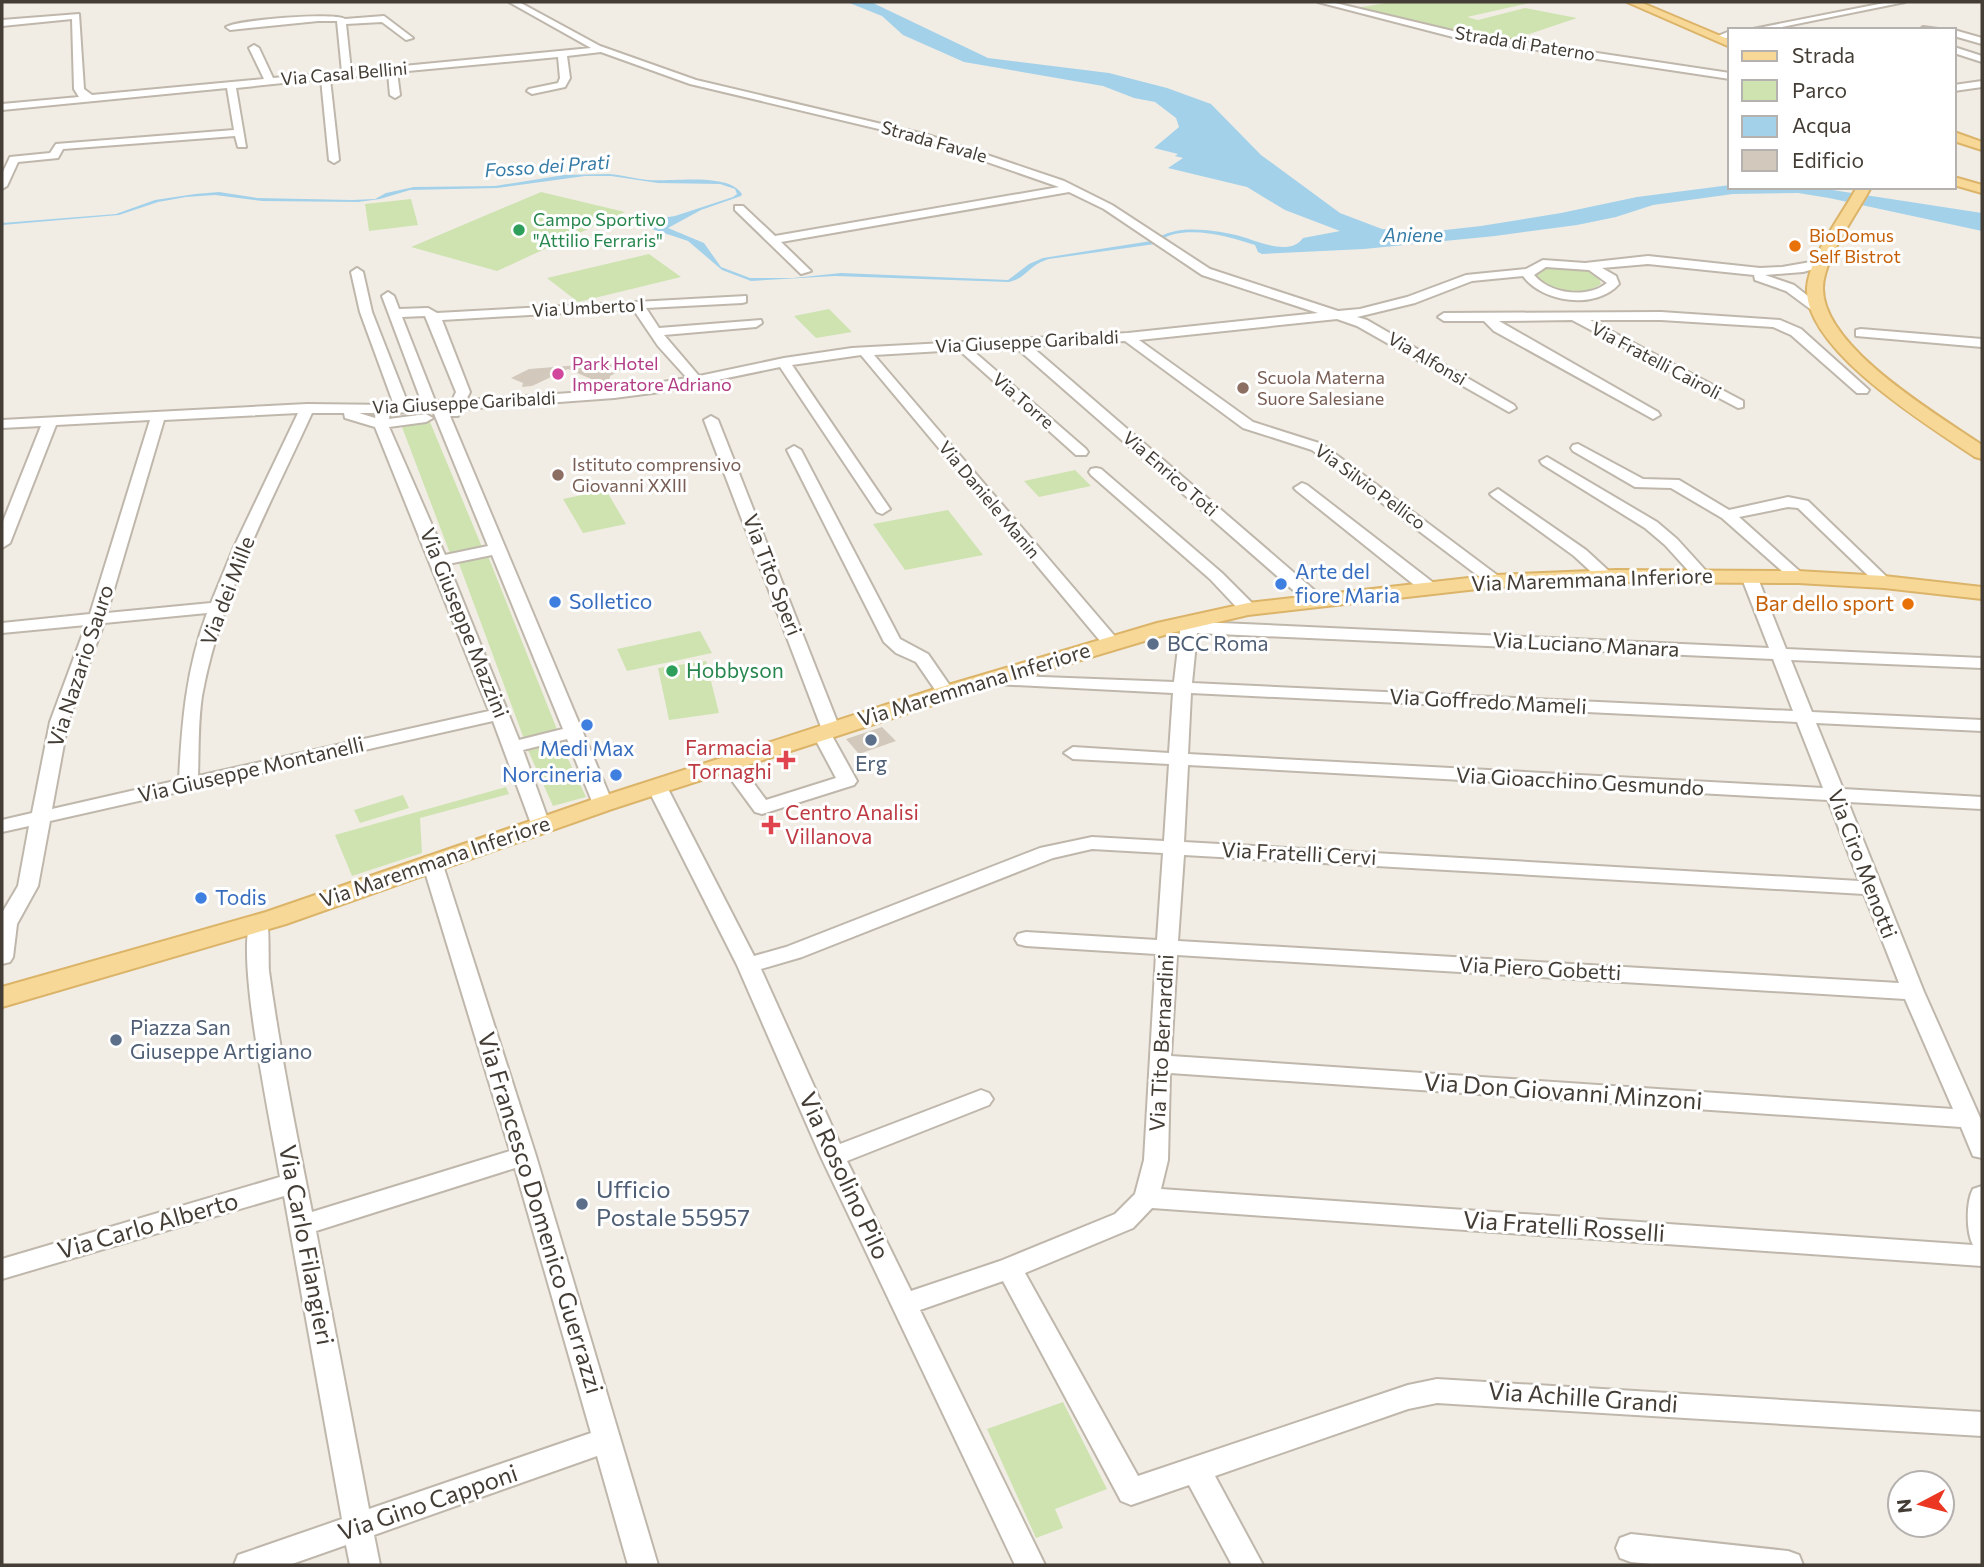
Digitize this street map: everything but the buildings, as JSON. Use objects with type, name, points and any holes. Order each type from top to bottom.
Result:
[{"type":"main road","points":[[1632,2],[1728,43]]},
{"type":"main road","points":[[1956,137],[1982,146]]},
{"type":"main road","points":[[1956,183],[1982,190]]},
{"type":"main road","points":[[1863,189],[1824,262],[1816,285],[1817,308],[1829,332],[1851,355],[1899,394],[1982,453]]},
{"type":"main road","name":"Via Maremmana Inferiore","points":[[2,998],[259,923],[540,825],[946,693],[1112,644],[1248,609],[1496,581],[1605,576],[1798,577],[1884,582],[1982,593]]},
{"type":"street","name":"Strada Favale","points":[[513,2],[601,50],[716,89],[940,141],[1071,188],[1108,207],[1214,276],[1301,305],[1342,315]]},
{"type":"street","name":"Strada di Paterno","points":[[1322,2],[1457,35],[1728,76]]},
{"type":"street","points":[[1763,28],[1901,2]]},
{"type":"street","points":[[1345,7],[1368,4]]},
{"type":"street","points":[[2,23],[76,16],[79,91],[89,99]]},
{"type":"street","points":[[230,27],[322,18],[339,19],[342,22],[384,19],[409,38]]},
{"type":"street","points":[[342,22],[347,74]]},
{"type":"street","points":[[1956,34],[1982,41]]},
{"type":"street","points":[[1717,38],[1728,35]]},
{"type":"street","points":[[254,48],[270,80]]},
{"type":"street","name":"Via Casal Bellini","points":[[2,107],[601,50]]},
{"type":"street","points":[[1956,51],[1982,58]]},
{"type":"street","points":[[532,91],[562,85],[565,78],[562,54]]},
{"type":"street","points":[[392,69],[396,95]]},
{"type":"street","points":[[326,76],[334,160]]},
{"type":"street","points":[[231,84],[242,145]]},
{"type":"street","points":[[1956,88],[1982,84]]},
{"type":"street","points":[[2,186],[14,159],[54,156],[60,146],[240,133]]},
{"type":"street","points":[[774,240],[1071,188]]},
{"type":"street","points":[[739,208],[805,271]]},
{"type":"street","points":[[1583,265],[1646,260],[1779,271],[1807,268],[1824,262]]},
{"type":"street","name":"Via Giuseppe Garibaldi","points":[[449,409],[614,394],[775,363],[852,352],[1128,337],[1342,315],[1389,307],[1470,278],[1529,272],[1544,264],[1583,265]]},
{"type":"street","points":[[1606,274],[1628,266],[1649,264],[1739,274],[1782,284],[1817,308]]},
{"type":"street","points":[[1555,299],[1596,294],[1614,285],[1606,274],[1583,265]]},
{"type":"street","points":[[357,272],[366,312],[401,402],[400,410],[382,415],[380,424]]},
{"type":"street","points":[[1529,272],[1530,279],[1555,299],[1558,317]]},
{"type":"street","name":"Via Giuseppe Garibaldi","points":[[2,425],[307,408],[449,409],[631,399],[786,366],[867,355],[1132,341],[1357,321],[1403,312],[1486,283],[1509,281],[1573,295]]},
{"type":"street","points":[[388,296],[449,409],[498,550],[603,804]]},
{"type":"street","name":"Via Umberto I","points":[[395,313],[428,312],[435,317],[742,299]]},
{"type":"street","points":[[637,305],[655,332],[696,380]]},
{"type":"street","name":"Via Alfonsi","points":[[1342,315],[1509,408]]},
{"type":"street","points":[[1444,317],[1661,316],[1775,323],[1796,332],[1862,390]]},
{"type":"street","points":[[329,408],[380,424],[449,409],[463,392],[435,317]]},
{"type":"street","name":"Via Fratelli Cairoli","points":[[1575,317],[1738,404]]},
{"type":"street","points":[[1489,318],[1499,328],[1653,415]]},
{"type":"street","points":[[655,332],[756,323]]},
{"type":"street","points":[[1861,333],[1982,343]]},
{"type":"street","name":"Via Silvio Pellico","points":[[1132,341],[1248,425],[1317,447],[1496,581]]},
{"type":"street","name":"Via Enrico Toti","points":[[1025,348],[1315,600]]},
{"type":"street","name":"Via Torre","points":[[965,351],[1081,452]]},
{"type":"street","name":"Via Daniele Manin","points":[[867,355],[1112,644]]},
{"type":"street","points":[[786,366],[881,509]]},
{"type":"street","name":"Via dei Mille","points":[[188,784],[192,701],[217,607],[307,408]]},
{"type":"street","name":"Via Nazario Sauro","points":[[2,957],[3,932],[27,890],[59,722],[97,618],[158,416]]},
{"type":"street","name":"Via Tito Speri","points":[[712,421],[831,747],[847,781],[762,808],[729,763]]},
{"type":"street","points":[[2,542],[50,422]]},
{"type":"street","name":"Via Giuseppe Mazzini","points":[[380,424],[441,561],[513,747],[540,825]]},
{"type":"street","points":[[1578,449],[1640,484],[1674,483],[1727,515],[1798,577]]},
{"type":"street","points":[[794,450],[892,640],[898,647],[924,660],[946,693]]},
{"type":"street","points":[[1548,461],[1651,525],[1668,538],[1701,575]]},
{"type":"street","points":[[1096,472],[1180,548],[1216,576],[1248,609]]},
{"type":"street","points":[[1302,488],[1429,588]]},
{"type":"street","points":[[1498,494],[1580,553],[1605,576]]},
{"type":"street","points":[[1727,515],[1788,502],[1803,503],[1884,582]]},
{"type":"street","points":[[441,561],[498,550]]},
{"type":"street","name":"Via Ciro Menotti","points":[[1749,576],[1913,992],[1982,1149]]},
{"type":"street","points":[[2,628],[217,607]]},
{"type":"street","name":"Via Luciano Manara","points":[[1189,624],[1982,663]]},
{"type":"street","name":"Via Tito Bernardini","points":[[1146,1198],[1156,1160],[1158,1064],[1182,688],[1189,624]]},
{"type":"street","name":"Via Goffredo Mameli","points":[[995,679],[1982,725]]},
{"type":"street","name":"Via Giuseppe Montanelli","points":[[2,826],[500,714]]},
{"type":"street","points":[[513,747],[572,732]]},
{"type":"street","name":"Via Gioacchino Gesmundo","points":[[1073,753],[1982,803]]},
{"type":"street","name":"Via Rosolino Pilo","points":[[657,787],[748,965],[833,1157],[1030,1565]]},
{"type":"street","name":"Via Fratelli Cervi","points":[[748,965],[794,952],[1053,851],[1101,843],[1871,888]]},
{"type":"street","name":"Via Francesco Domenico Guerrazzi","points":[[432,862],[524,1156],[642,1565]]},
{"type":"street","name":"Via Carlo Filangieri","points":[[259,923],[256,950],[266,1033],[365,1565]]},
{"type":"street","name":"Via Piero Gobetti","points":[[1026,939],[1913,992]]},
{"type":"street","name":"Via Don Giovanni Minzoni","points":[[1158,1064],[1968,1119]]},
{"type":"street","points":[[833,1157],[981,1100]]},
{"type":"street","points":[[302,1225],[524,1156]]},
{"type":"street","name":"Via Carlo Alberto","points":[[2,1269],[294,1183]]},
{"type":"street","points":[[1982,1196],[1982,1238]]},
{"type":"street","points":[[905,1304],[1009,1268],[1124,1221],[1146,1198]]},
{"type":"street","name":"Via Fratelli Rosselli","points":[[1146,1198],[1982,1256]]},
{"type":"street","points":[[1009,1268],[1130,1492],[1196,1470],[1248,1565]]},
{"type":"street","name":"Via Achille Grandi","points":[[1196,1470],[1408,1397],[1446,1391],[1982,1424]]},
{"type":"street","name":"Via Gino Capponi","points":[[249,1565],[608,1440]]},
{"type":"street","points":[[1631,1548],[1788,1565]]},
{"type":"green space","points":[[1393,2],[1534,2],[1467,17],[1478,20],[1525,8],[1577,18],[1508,41],[1463,34],[1355,8]]},
{"type":"green space","name":"Campo Sportivo \"Attilio Ferraris\"","points":[[541,192],[625,212],[497,271],[411,247]]},
{"type":"green space","points":[[411,199],[418,225],[369,231],[365,204]]},
{"type":"green space","points":[[649,254],[681,277],[578,302],[547,278]]},
{"type":"green space","points":[[1552,267],[1594,273],[1601,284],[1578,291],[1552,287],[1538,279],[1537,275]]},
{"type":"green space","points":[[829,309],[852,332],[816,338],[794,316]]},
{"type":"green space","points":[[430,422],[482,547],[480,550],[451,556],[402,427]]},
{"type":"green space","points":[[1075,470],[1091,486],[1039,497],[1024,481]]},
{"type":"green space","points":[[606,490],[626,524],[583,533],[563,499]]},
{"type":"green space","points":[[948,510],[983,555],[905,570],[873,524]]},
{"type":"green space","points":[[488,556],[558,732],[524,739],[458,561]]},
{"type":"green space","points":[[700,631],[712,653],[627,671],[617,649]]},
{"type":"green space","points":[[706,661],[719,713],[669,720],[658,668]]},
{"type":"green space","points":[[559,740],[586,797],[553,806],[527,748]]},
{"type":"green space","points":[[506,787],[509,794],[420,818],[422,853],[352,876],[335,835]]},
{"type":"green space","points":[[403,795],[409,808],[360,823],[354,810]]},
{"type":"green space","points":[[1063,1402],[1107,1489],[1055,1509],[1063,1528],[1036,1538],[987,1429]]},
{"type":"water","name":"Aniene","points":[[847,2],[871,2],[988,58],[1109,73],[1167,88],[1211,104],[1261,155],[1340,213],[1382,229],[1427,232],[1481,226],[1637,197],[1728,185],[1728,189],[1826,189],[1982,213],[1982,231],[1798,193],[1733,194],[1653,205],[1616,217],[1577,225],[1364,249],[1262,254],[1255,245],[1198,232],[1174,234],[1164,238],[1161,236],[1178,230],[1208,230],[1271,246],[1289,247],[1303,238],[1340,231],[1285,210],[1247,187],[1168,168],[1183,158],[1175,156],[1178,154],[1154,148],[1179,127],[1176,118],[1155,102],[1134,98],[1103,86],[964,62],[903,35],[882,16]]},
{"type":"water","points":[[610,174],[648,180],[713,180],[735,187],[741,196],[701,210],[668,228],[704,243],[721,267],[750,278],[793,278],[841,273],[1008,280],[1029,264],[1043,258],[1151,241],[1155,244],[1049,259],[1009,282],[835,276],[751,281],[722,270],[688,241],[643,226],[648,220],[675,216],[733,197],[737,194],[735,189],[720,184],[658,183],[611,176],[585,176],[497,188],[410,190],[380,199],[358,202],[262,201],[215,195],[186,197],[158,202],[119,215],[2,225],[116,214],[155,200],[195,194],[219,192],[257,198],[375,199],[386,193],[414,187],[495,186],[564,175]]},
{"type":"place","name":"Campo Sportivo \"Attilio Ferraris\"","points":[[519,230]]},
{"type":"place","name":"BioDomus Self Bistrot","points":[[1795,246]]},
{"type":"place","name":"Park Hotel Imperatore Adriano","points":[[558,374]]},
{"type":"place","name":"Scuola Materna Suore Salesiane","points":[[1243,388]]},
{"type":"place","name":"Istituto comprensivo Giovanni XXIII","points":[[558,475]]},
{"type":"place","name":"Arte del fiore Maria","points":[[1281,584]]},
{"type":"place","name":"Solletico","points":[[555,602]]},
{"type":"place","name":"Bar dello sport","points":[[1908,604]]},
{"type":"place","name":"BCC Roma","points":[[1153,644]]},
{"type":"place","name":"Hobbyson","points":[[672,671]]},
{"type":"place","name":"Medi Max","points":[[587,725]]},
{"type":"place","name":"Erg","points":[[871,740]]},
{"type":"place","name":"Farmacia Tornaghi","points":[[786,760]]},
{"type":"place","name":"Norcineria","points":[[616,775]]},
{"type":"place","name":"Centro Analisi Villanova","points":[[771,825]]},
{"type":"place","name":"Todis","points":[[201,898]]},
{"type":"place","name":"Piazza San Giuseppe Artigiano","points":[[116,1040]]},
{"type":"place","name":"Ufficio Postale 55957","points":[[582,1204]]},
{"type":"water label","name":"Fosso dei Prati","points":[[547,166]]}]
